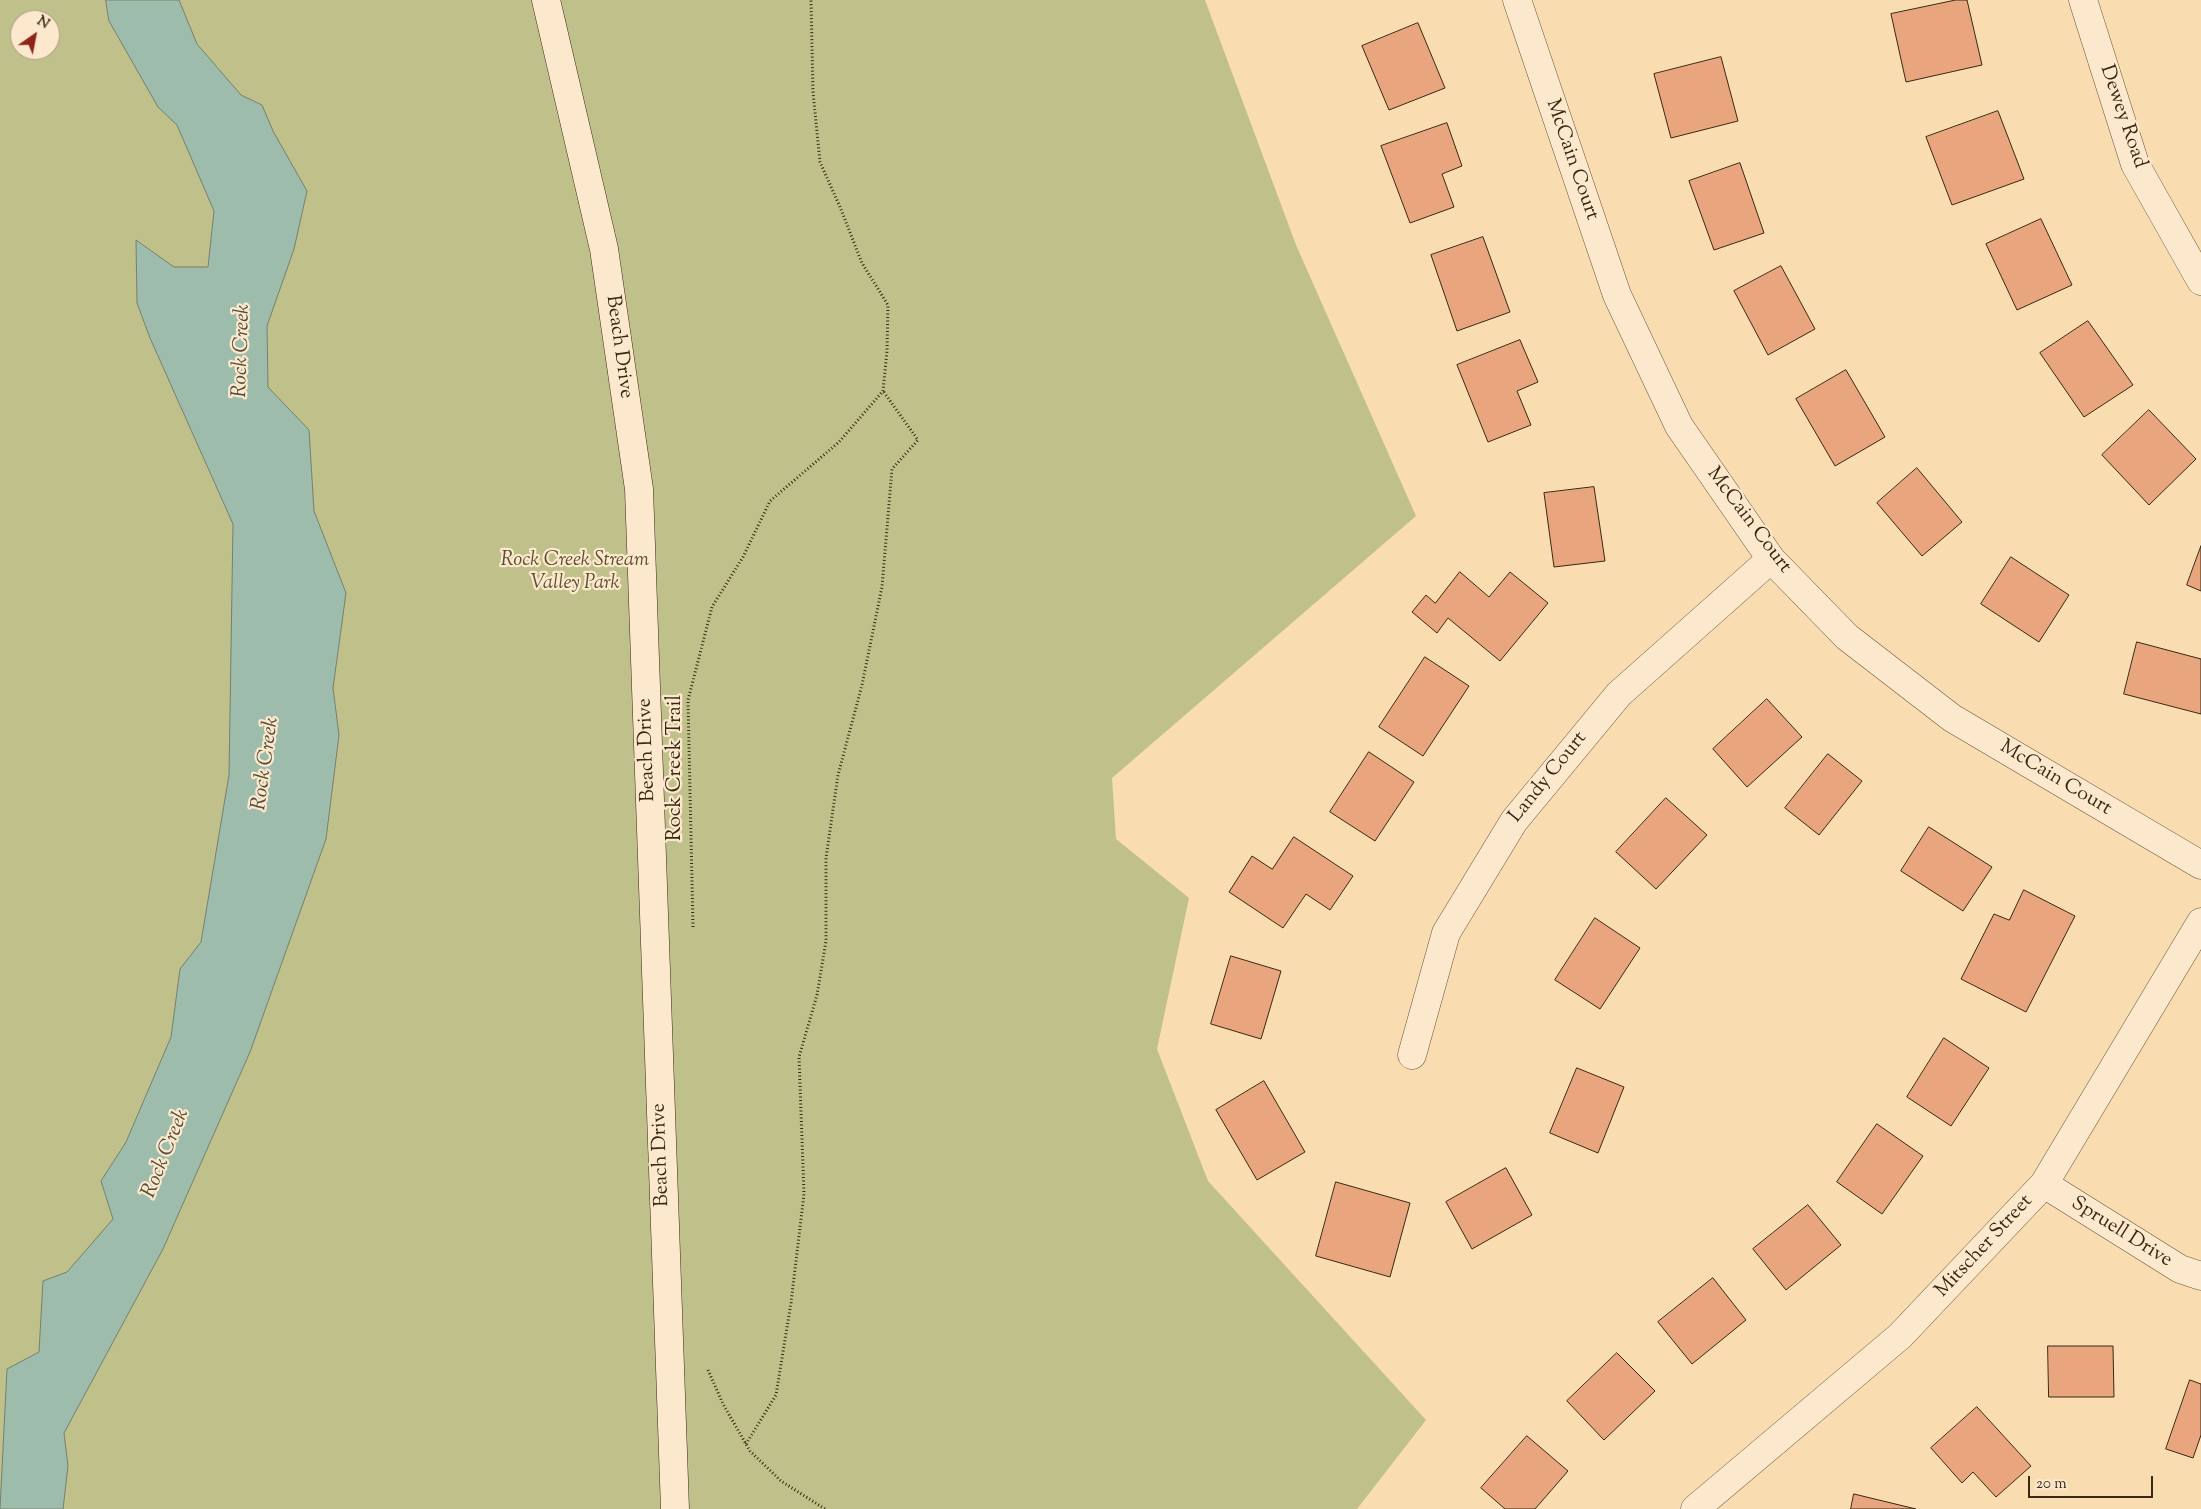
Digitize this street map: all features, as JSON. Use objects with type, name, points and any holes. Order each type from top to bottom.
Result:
[{"type":"street","name":"Beach Drive","points":[[546,0],[604,249],[639,490],[674,1509]]},
{"type":"street","name":"McCain Court","points":[[1517,0],[1617,295],[1679,426],[1771,558],[1848,637],[1952,718],[2201,865]]},
{"type":"street","name":"Dewey Road","points":[[2083,0],[2135,164],[2201,281]]},
{"type":"street","name":"Landy Court","points":[[1412,1055],[1446,933],[1514,821],[1619,694],[1771,558]]},
{"type":"street","name":"Mitscher Street","points":[[1695,1509],[1900,1336],[2044,1184],[2201,922]]},
{"type":"street","name":"Spruell Drive","points":[[2044,1184],[2180,1269],[2201,1276]]},
{"type":"path","points":[[746,1444],[776,1395],[791,1303],[804,1194],[799,1057],[817,995],[826,941],[826,858],[838,775],[862,685],[882,588],[892,469],[918,440],[882,391],[887,351],[888,305],[862,263],[820,162],[813,92],[810,0]]},
{"type":"path","name":"Rock Creek Trail","points":[[693,930],[688,700],[712,607],[743,558],[770,501],[839,442],[882,391]]},
{"type":"path","points":[[708,1365],[709,1374],[723,1404],[750,1452],[781,1482],[825,1509]]},
{"type":"green space","name":"Rock Creek Stream Valley Park","points":[[0,0],[1205,0],[1296,245],[1416,516],[1112,778],[1116,839],[1189,898],[1157,1049],[1208,1181],[1426,1420],[1357,1509],[0,1509]]},
{"type":"water","name":"Rock Creek","points":[[106,0],[179,0],[197,44],[241,95],[262,105],[273,131],[307,191],[294,249],[267,326],[268,387],[309,430],[314,511],[346,593],[333,688],[339,735],[326,839],[250,1052],[163,1249],[64,1433],[68,1466],[63,1509],[0,1509],[7,1369],[39,1352],[43,1281],[67,1272],[113,1219],[101,1181],[126,1142],[171,1037],[180,969],[201,942],[229,775],[233,524],[150,338],[137,303],[136,240],[174,267],[208,267],[214,211],[177,125],[158,107],[109,21]]},
{"type":"building","points":[[1956,0],[1967,0],[1982,65],[1906,82],[1891,14]]},
{"type":"building","points":[[1418,23],[1445,88],[1389,110],[1362,46]]},
{"type":"building","points":[[1721,57],[1738,121],[1671,138],[1654,74]]},
{"type":"building","points":[[1998,111],[2024,179],[1952,205],[1926,137]]},
{"type":"building","points":[[1447,123],[1462,166],[1442,174],[1454,207],[1410,223],[1381,146]]},
{"type":"building","points":[[1740,163],[1764,233],[1714,250],[1689,181]]},
{"type":"building","points":[[2041,219],[2072,285],[2017,310],[1986,244]]},
{"type":"building","points":[[1483,237],[1510,312],[1457,331],[1431,255]]},
{"type":"building","points":[[1781,266],[1815,329],[1768,355],[1734,291]]},
{"type":"building","points":[[2088,321],[2133,385],[2084,417],[2040,353]]},
{"type":"building","points":[[1520,340],[1538,382],[1517,391],[1531,425],[1488,442],[1457,365]]},
{"type":"building","points":[[1846,370],[1885,437],[1835,466],[1796,399]]},
{"type":"building","points":[[2149,410],[2196,459],[2149,505],[2102,455]]},
{"type":"building","points":[[1917,468],[1962,522],[1922,556],[1877,503]]},
{"type":"building","points":[[1594,487],[1605,561],[1554,567],[1544,493]]},
{"type":"building","points":[[2201,546],[2201,591],[2187,585]]},
{"type":"building","points":[[2011,557],[2069,595],[2039,642],[1981,604]]},
{"type":"building","points":[[1460,572],[1489,597],[1510,572],[1548,603],[1500,661],[1448,618],[1437,633],[1412,612],[1426,595],[1435,603]]},
{"type":"building","points":[[2137,642],[2201,659],[2201,714],[2124,694]]},
{"type":"building","points":[[1425,657],[1469,686],[1423,756],[1379,727]]},
{"type":"building","points":[[1767,699],[1802,737],[1747,787],[1713,749]]},
{"type":"building","points":[[1369,752],[1414,782],[1375,841],[1330,812]]},
{"type":"building","points":[[1828,754],[1862,781],[1819,835],[1785,808]]},
{"type":"building","points":[[1666,798],[1707,835],[1656,889],[1616,852]]},
{"type":"building","points":[[1929,827],[1992,867],[1963,911],[1901,871]]},
{"type":"building","points":[[1294,837],[1353,876],[1330,910],[1306,894],[1283,928],[1229,892],[1252,856],[1272,869]]},
{"type":"building","points":[[2024,890],[2075,916],[2026,1012],[1961,979],[1994,914],[2009,920]]},
{"type":"building","points":[[1595,918],[1640,948],[1600,1009],[1555,980]]},
{"type":"building","points":[[1231,956],[1281,971],[1261,1039],[1211,1024]]},
{"type":"building","points":[[1944,1038],[1989,1068],[1951,1126],[1907,1097]]},
{"type":"building","points":[[1577,1068],[1624,1087],[1598,1153],[1550,1133]]},
{"type":"building","points":[[1264,1081],[1305,1152],[1257,1180],[1216,1110]]},
{"type":"building","points":[[1877,1124],[1923,1156],[1882,1214],[1837,1182]]},
{"type":"building","points":[[1506,1168],[1532,1215],[1472,1249],[1446,1202]]},
{"type":"building","points":[[1336,1182],[1410,1203],[1390,1277],[1316,1256]]},
{"type":"building","points":[[1808,1205],[1841,1245],[1786,1290],[1753,1249]]},
{"type":"building","points":[[1713,1278],[1746,1320],[1692,1364],[1658,1322]]},
{"type":"building","points":[[2048,1346],[2113,1346],[2114,1397],[2049,1397]]},
{"type":"building","points":[[1617,1353],[1655,1391],[1604,1440],[1567,1401]]},
{"type":"building","points":[[2190,1380],[2201,1384],[2201,1435],[2193,1458],[2166,1449]]},
{"type":"building","points":[[1977,1407],[2031,1466],[1996,1497],[1973,1472],[1962,1483],[1931,1448]]},
{"type":"building","points":[[1527,1436],[1568,1471],[1535,1509],[1505,1509],[1481,1488]]},
{"type":"building","points":[[1854,1494],[1916,1509],[1851,1509]]}]
